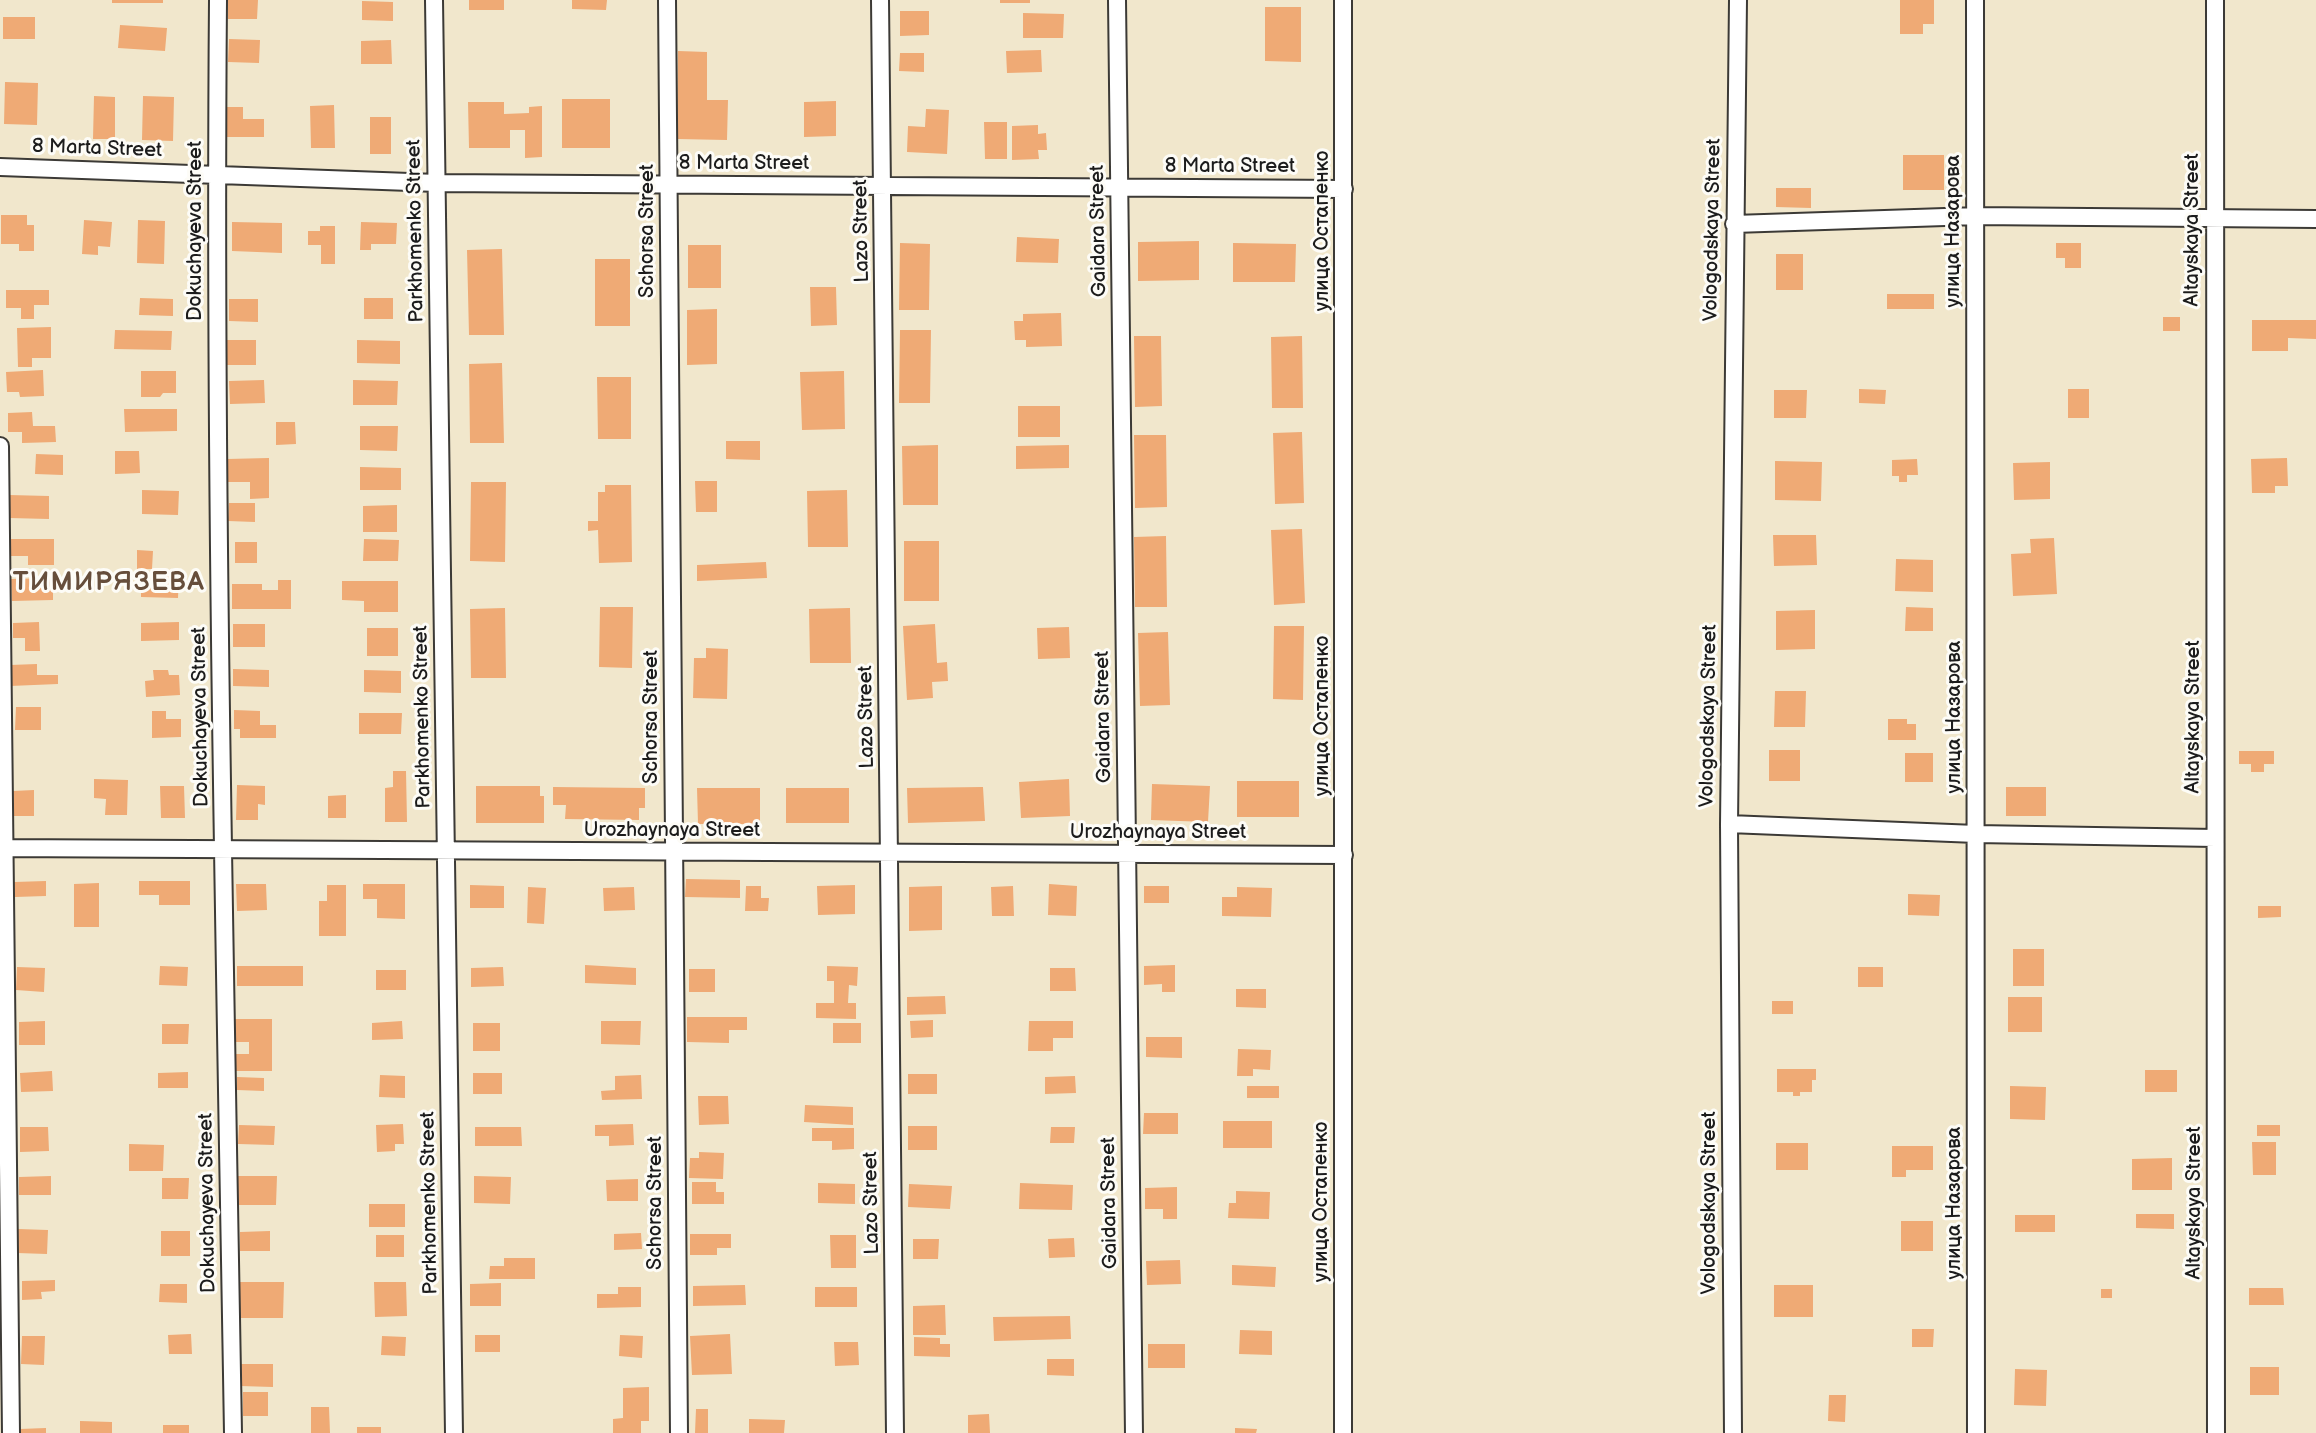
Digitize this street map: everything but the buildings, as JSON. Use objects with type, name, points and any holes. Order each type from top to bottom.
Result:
[{"type":"street","name":"Dokuchayeva Street","points":[[218,0],[216,175],[223,849],[233,1433]]},
{"type":"street","name":"Parkhomenko Street","points":[[434,0],[454,1433]]},
{"type":"street","name":"Schorsa Street","points":[[667,0],[679,1433]]},
{"type":"street","name":"Lazo Street","points":[[880,0],[895,1433]]},
{"type":"street","name":"Gaidara Street","points":[[1117,0],[1134,1433]]},
{"type":"street","name":"улица Остапенко","points":[[1343,0],[1343,1433]]},
{"type":"street","name":"Vologodskaya Street","points":[[1732,1433],[1728,824],[1738,0]]},
{"type":"street","name":"улица Назарова","points":[[1975,0],[1976,1433]]},
{"type":"street","name":"Altayskaya Street","points":[[2215,0],[2216,1433]]},
{"type":"street","name":"8 Marta Street","points":[[0,167],[437,183],[1344,189]]},
{"type":"street","points":[[1734,224],[1976,216],[2316,219]]},
{"type":"street","points":[[0,446],[2,848],[11,1433]]},
{"type":"street","points":[[1728,824],[1976,834],[2215,838]]},
{"type":"street","name":"Urozhaynaya Street","points":[[2,848],[1344,855]]},
{"type":"district","name":"ТИМИРЯЗЕВА","points":[[109,583]]}]
